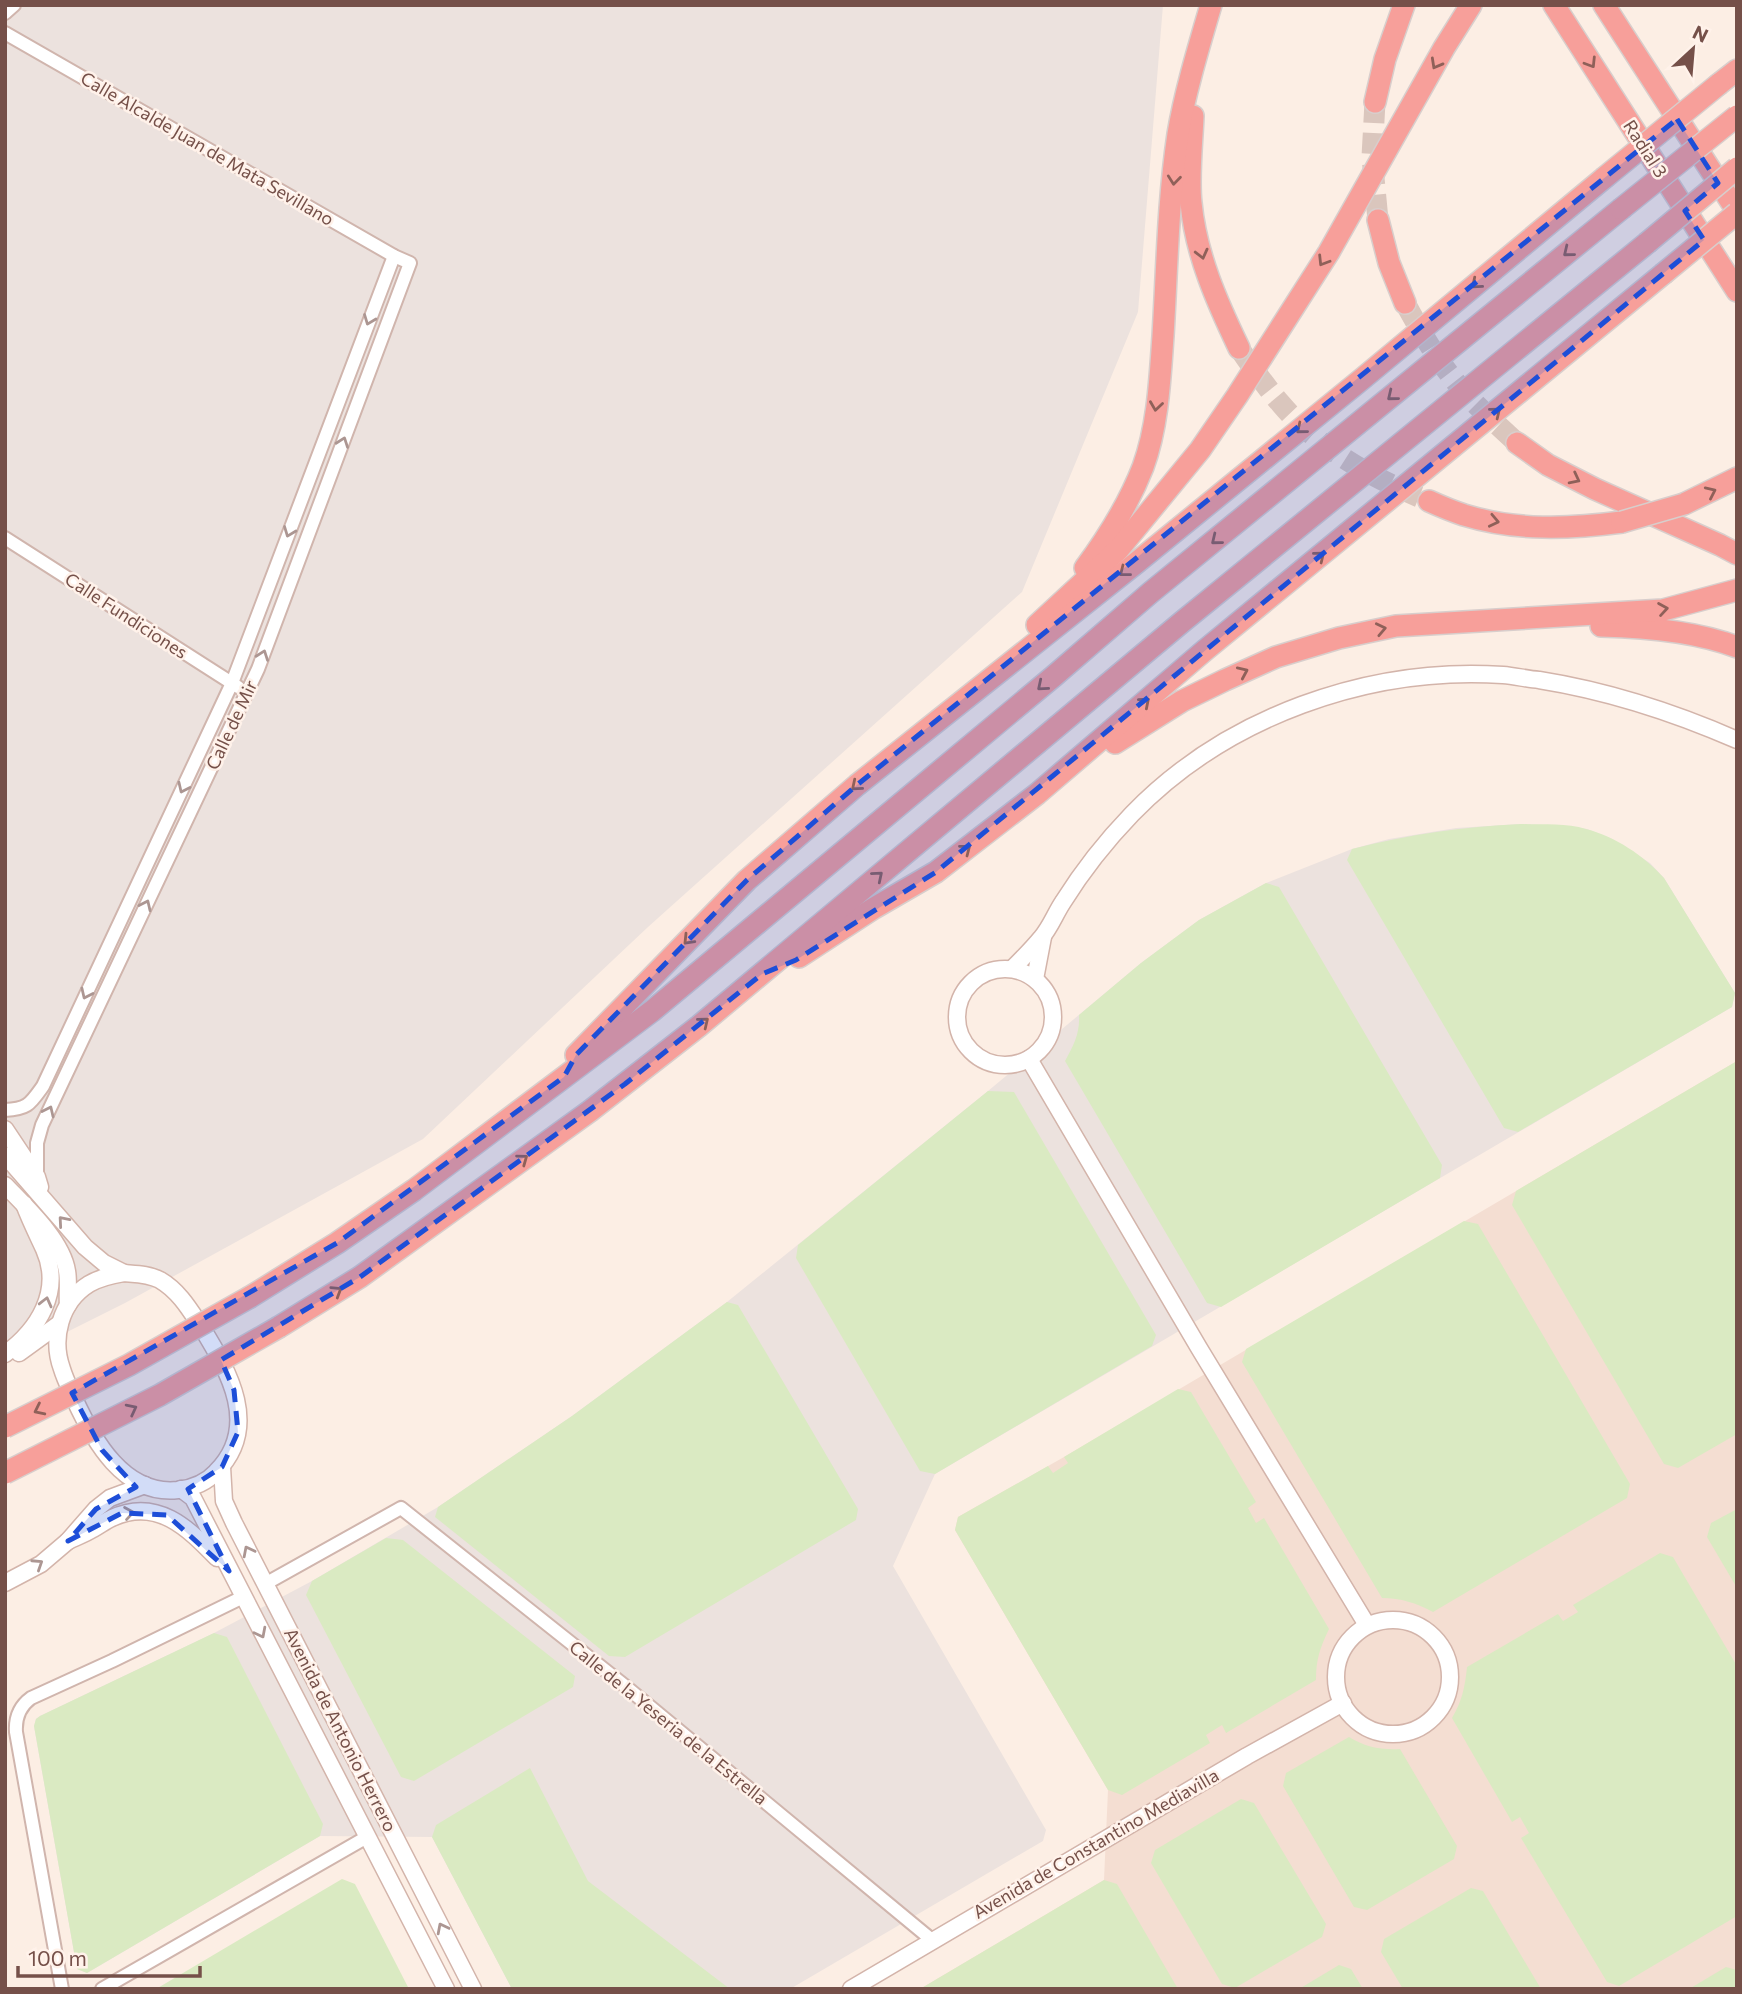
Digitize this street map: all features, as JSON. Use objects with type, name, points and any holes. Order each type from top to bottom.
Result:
[{"type":"highway","points":[[1018,642],[1071,585],[1098,551],[1124,509],[1143,466],[1155,418],[1160,380],[1178,133],[1211,5]]},
{"type":"highway","points":[[1376,102],[1385,59],[1404,5]]},
{"type":"highway","points":[[908,743],[1118,550],[1215,429],[1329,253],[1471,5]]},
{"type":"highway","name":"Radial 3","points":[[1554,5],[1737,291]]},
{"type":"highway","points":[[762,974],[796,960],[874,908],[936,873],[1037,794],[1214,643],[1737,212],[1604,5]]},
{"type":"highway","points":[[1200,41],[1193,116],[1191,202],[1202,258],[1217,302],[1239,348]]},
{"type":"highway","points":[[564,1077],[576,1055],[747,880],[908,743],[1362,379],[1737,70]]},
{"type":"highway","points":[[5,1427],[129,1365],[250,1297],[337,1243],[414,1190],[652,1011],[1055,676],[1150,593],[1737,116]]},
{"type":"highway","points":[[5,1473],[160,1395],[360,1277],[590,1111],[699,1026],[1182,622],[1737,168]]},
{"type":"highway","points":[[1378,220],[1389,263],[1405,303]]},
{"type":"highway","points":[[1517,443],[1548,465],[1595,489],[1737,554]]},
{"type":"highway","points":[[1429,501],[1465,515],[1535,527],[1581,528],[1622,522],[1684,504],[1737,478]]},
{"type":"highway","points":[[1037,794],[1182,701],[1276,657],[1339,638],[1424,623],[1663,610],[1737,590]]},
{"type":"highway","points":[[1424,623],[1630,627],[1692,635],[1737,647]]},
{"type":"street","points":[[5,13],[14,5]]},
{"type":"street","name":"Calle Alcalde Juan de Mata Sevillano","points":[[5,33],[410,263]]},
{"type":"street","name":"Calle de Mir","points":[[5,1110],[23,1108],[43,1086],[232,683],[394,256]]},
{"type":"street","name":"Calle de Mir","points":[[37,1177],[37,1143],[43,1125],[258,669],[410,263]]},
{"type":"street","name":"Calle Fundiciones","points":[[5,538],[247,692]]},
{"type":"street","points":[[1012,969],[1043,937],[1094,856],[1133,813],[1172,778],[1206,752],[1270,717],[1357,687],[1432,675],[1503,675],[1572,685],[1638,702],[1737,740]]},
{"type":"street","points":[[1035,979],[1043,937]]},
{"type":"street","points":[[1000,969],[1012,969],[1035,979],[1044,989],[1053,1014],[1052,1027],[1039,1051],[1029,1059],[1012,1065],[985,1061],[970,1050],[959,1031],[957,1020],[957,1007],[968,986],[977,977],[1000,969]]},
{"type":"street","points":[[1029,1059],[1199,1349],[1367,1625]]},
{"type":"street","points":[[5,1129],[37,1177],[42,1196]]},
{"type":"street","points":[[5,1155],[85,1247],[104,1263],[124,1273]]},
{"type":"street","points":[[5,1185],[56,1244],[67,1271],[68,1305]]},
{"type":"street","points":[[5,1356],[32,1330],[42,1315],[50,1283],[45,1251],[35,1234],[24,1204]]},
{"type":"street","points":[[124,1273],[160,1280],[173,1290],[186,1303],[229,1376],[238,1413],[239,1432],[233,1450],[222,1467],[211,1478],[195,1486],[164,1491],[145,1485],[123,1473],[102,1450],[81,1413],[61,1368],[57,1344],[60,1324],[68,1305],[89,1284],[124,1273]]},
{"type":"street","points":[[5,1356],[19,1353],[60,1324]]},
{"type":"street","name":"Avenida de Antonio Herrero","points":[[222,1467],[224,1501],[473,1989]]},
{"type":"street","points":[[5,1583],[41,1564],[110,1498],[145,1485]]},
{"type":"street","name":"Avenida de Antonio Herrero","points":[[181,1489],[193,1498],[446,1989]]},
{"type":"street","name":"Calle de la Yeseria de la Estrella","points":[[265,1584],[401,1508],[625,1686],[932,1940]]},
{"type":"street","points":[[68,1541],[122,1513],[145,1511],[167,1515],[192,1533],[229,1571]]},
{"type":"street","points":[[62,1989],[16,1731],[19,1711],[31,1698],[243,1597]]},
{"type":"street","points":[[1384,1620],[1416,1624],[1430,1632],[1440,1644],[1449,1660],[1451,1679],[1447,1697],[1438,1713],[1424,1725],[1407,1732],[1388,1734],[1370,1729],[1355,1719],[1343,1703],[1337,1687],[1339,1659],[1353,1635],[1367,1625],[1384,1620]]},
{"type":"street","name":"Avenida de Constantino Mediavilla","points":[[852,1989],[1247,1756],[1343,1703]]},
{"type":"street","points":[[102,1989],[367,1837]]},
{"type":"highlighted area","points":[[1677,119],[1718,183],[1685,211],[1704,240],[936,872],[796,960],[762,974],[625,1084],[360,1277],[221,1360],[234,1390],[238,1432],[222,1467],[188,1489],[229,1571],[167,1515],[122,1513],[68,1541],[96,1509],[136,1487],[102,1450],[72,1393],[337,1243],[564,1077],[576,1055],[747,880],[857,785]]},
{"type":"shaded area","points":[[5,5],[1163,5],[1138,312],[1022,592],[648,927],[423,1139],[125,1303],[5,1363]]},
{"type":"shaded area","points":[[1521,824],[1587,829],[1612,839],[1650,863],[1664,878],[1735,993],[1732,1007],[935,1474],[893,1566],[1046,1830],[1043,1841],[790,1989],[512,1989],[432,1837],[320,1836],[87,1973],[77,1969],[34,1726],[36,1719],[214,1633],[312,1581],[438,1507],[572,1416],[727,1302],[988,1091],[1141,963],[1199,920],[1266,883],[1352,849],[1389,839],[1456,828]]},
{"type":"shaded area","points":[[1737,1061],[1737,1989],[920,1989],[1104,1880],[1108,1790],[955,1530],[958,1517]]},
{"type":"green space","points":[[1521,824],[1562,825],[1586,829],[1608,837],[1638,854],[1664,878],[1735,993],[1732,1007],[1518,1132],[1504,1128],[1347,860],[1352,849],[1395,839],[1457,829]]},
{"type":"green space","points":[[1266,883],[1279,887],[1442,1165],[1440,1178],[1221,1307],[1207,1303],[1065,1061],[1076,1039],[1079,1015],[1141,963],[1199,920]]},
{"type":"green space","points":[[1737,1061],[1737,1434],[1678,1468],[1664,1464],[1512,1205],[1516,1191]]},
{"type":"green space","points":[[988,1091],[1014,1092],[1156,1335],[1152,1346],[935,1474],[920,1471],[796,1258],[798,1245]]},
{"type":"green space","points":[[1464,1221],[1478,1224],[1630,1484],[1627,1498],[1433,1612],[1408,1602],[1382,1598],[1242,1362],[1246,1349]]},
{"type":"green space","points":[[727,1302],[738,1305],[858,1509],[856,1520],[625,1657],[609,1656],[435,1517],[438,1507],[572,1416]]},
{"type":"green space","points":[[1178,1389],[1191,1392],[1256,1502],[1248,1508],[1256,1523],[1264,1518],[1329,1629],[1319,1654],[1316,1680],[1226,1733],[1222,1725],[1206,1735],[1210,1743],[1122,1795],[1108,1790],[955,1530],[958,1517],[1048,1466],[1053,1473],[1068,1463],[1064,1457]]},
{"type":"green space","points":[[1737,1509],[1737,1588],[1707,1537],[1711,1523]]},
{"type":"green space","points":[[386,1538],[403,1540],[575,1676],[573,1687],[414,1781],[401,1777],[306,1595],[312,1581]]},
{"type":"green space","points":[[1660,1553],[1673,1557],[1737,1666],[1737,1916],[1619,1986],[1607,1982],[1521,1838],[1529,1833],[1520,1817],[1512,1822],[1452,1718],[1462,1694],[1467,1667],[1558,1614],[1563,1621],[1578,1612],[1573,1605]]},
{"type":"green space","points":[[214,1633],[227,1637],[323,1824],[320,1836],[87,1973],[77,1969],[34,1726],[36,1719]]},
{"type":"green space","points":[[1349,1737],[1373,1747],[1400,1749],[1457,1846],[1454,1859],[1367,1910],[1354,1907],[1283,1786],[1286,1773]]},
{"type":"green space","points":[[530,1768],[588,1881],[730,1989],[512,1989],[432,1837],[436,1825]]},
{"type":"green space","points":[[1241,1799],[1254,1803],[1326,1924],[1322,1937],[1235,1988],[1222,1984],[1151,1863],[1155,1850]]},
{"type":"green space","points":[[342,1879],[355,1884],[409,1989],[156,1989]]},
{"type":"green space","points":[[1104,1880],[1117,1884],[1178,1989],[920,1989]]},
{"type":"green space","points":[[1471,1888],[1483,1891],[1541,1989],[1403,1989],[1381,1952],[1384,1939]]},
{"type":"green space","points":[[1339,1965],[1351,1969],[1363,1989],[1299,1989]]},
{"type":"green space","points":[[1726,1967],[1737,1970],[1737,1989],[1689,1989]]},
{"type":"tunnel","points":[[1375,102],[1372,157],[1378,220]]},
{"type":"tunnel","points":[[1405,303],[1434,353],[1455,381],[1517,443]]},
{"type":"tunnel","points":[[1239,348],[1275,397],[1296,420],[1330,449],[1368,473],[1429,501]]}]
